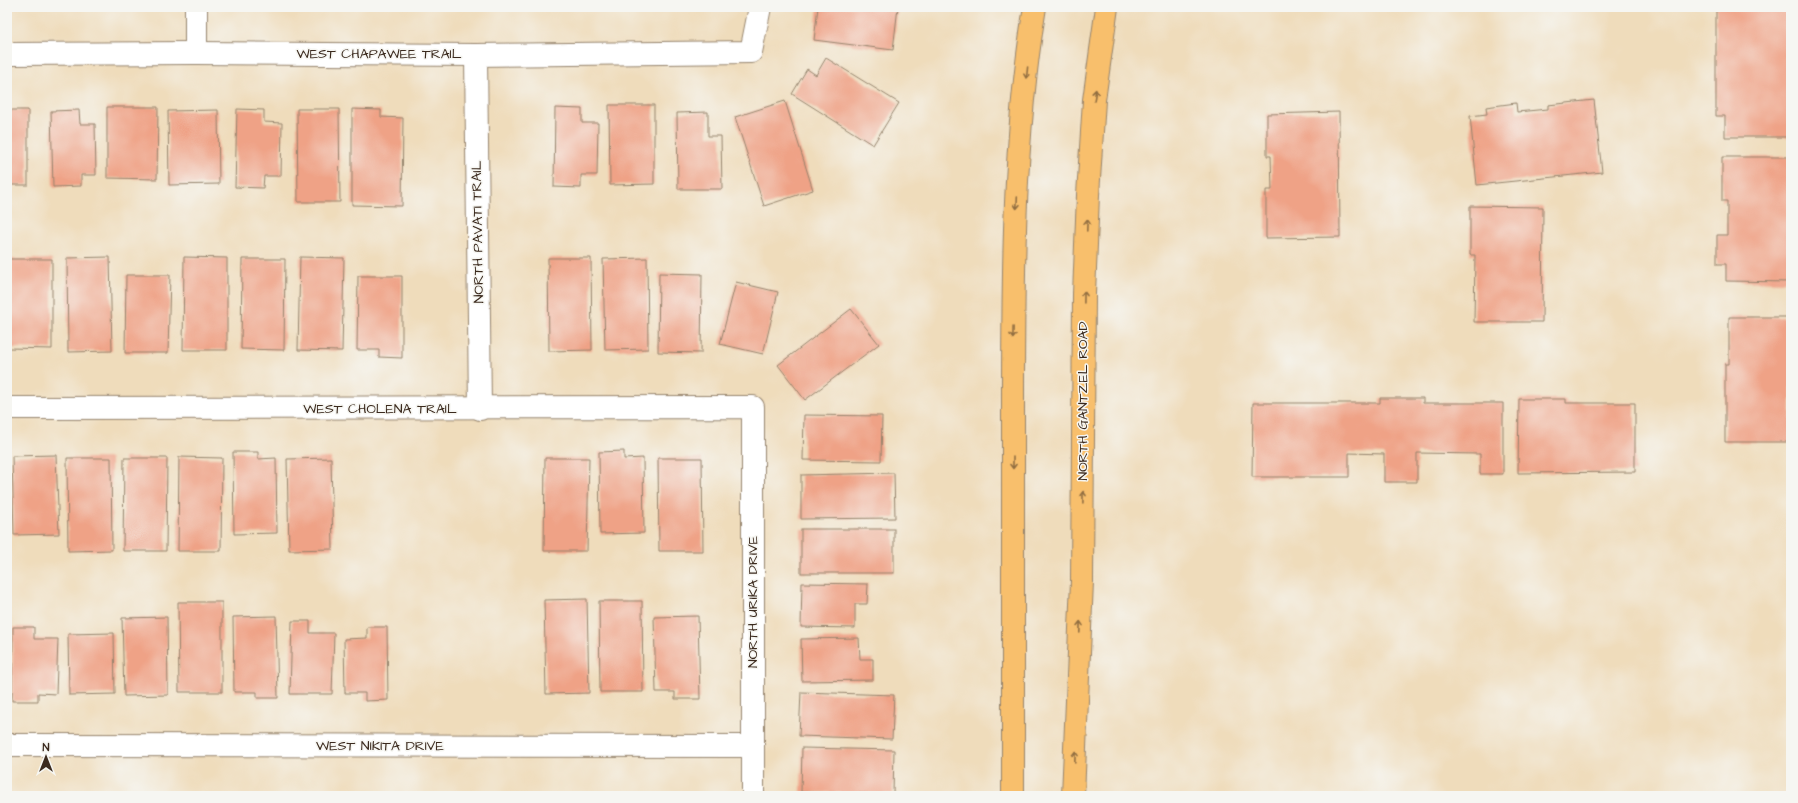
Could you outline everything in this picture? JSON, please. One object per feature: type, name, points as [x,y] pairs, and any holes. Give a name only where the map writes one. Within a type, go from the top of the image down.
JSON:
[{"type":"main road","points":[[1013,796],[1013,334],[1015,241],[1020,138],[1035,7]]},
{"type":"main road","name":"NORTH GANTZEL ROAD","points":[[1074,796],[1082,581],[1084,294],[1088,195],[1094,100],[1107,7]]},
{"type":"street","points":[[196,7],[196,53]]},
{"type":"street","name":"WEST CHAPAWEE TRAIL","points":[[7,54],[196,53],[476,55],[751,52],[760,7]]},
{"type":"street","name":"NORTH PAVATI TRAIL","points":[[476,55],[480,409]]},
{"type":"street","name":"WEST CHOLENA TRAIL","points":[[7,408],[753,408]]},
{"type":"street","name":"NORTH URIKA DRIVE","points":[[753,408],[753,796]]},
{"type":"street","name":"WEST NIKITA DRIVE","points":[[7,745],[753,746]]},
{"type":"building","points":[[818,7],[898,7],[893,50],[814,40]]},
{"type":"building","points":[[1716,7],[1791,7],[1791,137],[1725,137],[1725,116],[1716,116]]},
{"type":"building","points":[[826,58],[899,103],[873,145],[792,94],[807,69],[816,75]]},
{"type":"building","points":[[1594,100],[1602,172],[1477,185],[1470,116],[1487,114],[1486,107],[1516,103],[1517,112],[1548,109],[1548,105]]},
{"type":"building","points":[[785,101],[813,190],[764,206],[735,117]]},
{"type":"building","points":[[7,103],[9,103],[9,110],[28,110],[28,185],[7,185]]},
{"type":"building","points":[[609,105],[654,105],[654,184],[610,185]]},
{"type":"building","points":[[107,107],[158,107],[157,179],[107,178]]},
{"type":"building","points":[[555,108],[582,109],[582,123],[598,123],[597,175],[581,175],[581,188],[554,187]]},
{"type":"building","points":[[237,109],[264,110],[264,122],[282,123],[281,176],[264,176],[263,188],[235,187]]},
{"type":"building","points":[[297,109],[339,109],[340,202],[298,202]]},
{"type":"building","points":[[352,109],[381,110],[381,117],[403,118],[402,206],[352,205]]},
{"type":"building","points":[[79,110],[80,124],[95,124],[96,175],[81,175],[81,186],[53,187],[51,111]]},
{"type":"building","points":[[218,110],[219,184],[169,185],[168,111]]},
{"type":"building","points":[[708,112],[708,136],[721,136],[722,189],[678,189],[677,113]]},
{"type":"building","points":[[1339,112],[1340,237],[1266,238],[1266,190],[1272,190],[1271,156],[1267,156],[1267,114]]},
{"type":"building","points":[[1722,157],[1791,157],[1791,282],[1726,281],[1726,264],[1717,264],[1717,235],[1727,235],[1727,201],[1722,201]]},
{"type":"building","points":[[1470,206],[1543,207],[1542,322],[1474,322],[1475,255],[1470,255]]},
{"type":"building","points":[[110,257],[112,351],[68,352],[67,258]]},
{"type":"building","points":[[184,257],[227,258],[227,350],[183,350]]},
{"type":"building","points":[[300,257],[344,258],[342,351],[298,350]]},
{"type":"building","points":[[548,258],[591,258],[592,350],[549,351]]},
{"type":"building","points":[[647,258],[648,349],[605,350],[603,259]]},
{"type":"building","points":[[9,259],[52,259],[52,349],[9,348]]},
{"type":"building","points":[[242,259],[285,259],[284,350],[241,349]]},
{"type":"building","points":[[659,273],[702,274],[701,353],[658,352]]},
{"type":"building","points":[[126,275],[170,275],[168,353],[125,353]]},
{"type":"building","points":[[358,276],[402,276],[402,358],[379,357],[379,350],[357,350]]},
{"type":"building","points":[[736,282],[778,292],[763,354],[720,344]]},
{"type":"building","points":[[851,309],[879,344],[805,400],[778,365]]},
{"type":"building","points":[[1729,317],[1791,317],[1791,442],[1725,442],[1725,364],[1729,364]]},
{"type":"building","points":[[1380,398],[1423,398],[1423,403],[1503,403],[1503,474],[1480,474],[1480,454],[1417,453],[1417,482],[1384,482],[1384,454],[1349,453],[1349,477],[1252,477],[1253,403],[1380,403]]},
{"type":"building","points":[[1519,399],[1566,399],[1566,403],[1635,403],[1635,472],[1518,473]]},
{"type":"building","points":[[804,415],[882,416],[881,461],[803,460]]},
{"type":"building","points":[[624,451],[624,459],[643,458],[644,533],[600,534],[599,452]]},
{"type":"building","points":[[233,452],[258,452],[258,459],[276,458],[277,533],[234,534]]},
{"type":"building","points":[[56,455],[59,534],[14,535],[12,456]]},
{"type":"building","points":[[179,457],[222,458],[221,551],[178,551]]},
{"type":"building","points":[[67,458],[111,458],[112,550],[68,551]]},
{"type":"building","points":[[124,458],[167,458],[166,551],[123,551]]},
{"type":"building","points":[[331,458],[333,549],[289,550],[287,459]]},
{"type":"building","points":[[545,458],[589,458],[587,551],[544,551]]},
{"type":"building","points":[[658,458],[702,458],[703,551],[659,551]]},
{"type":"building","points":[[894,473],[895,518],[801,519],[801,475]]},
{"type":"building","points":[[801,529],[894,529],[894,573],[801,573]]},
{"type":"building","points":[[802,583],[868,584],[867,604],[855,604],[855,628],[801,627]]},
{"type":"building","points":[[587,599],[589,693],[546,694],[544,600]]},
{"type":"building","points":[[599,601],[642,601],[643,692],[600,692]]},
{"type":"building","points":[[178,602],[222,602],[222,692],[179,692]]},
{"type":"building","points":[[276,616],[278,698],[257,698],[257,692],[234,692],[233,617]]},
{"type":"building","points":[[698,616],[700,699],[675,699],[675,692],[656,692],[654,617]]},
{"type":"building","points":[[167,617],[168,695],[124,696],[122,618]]},
{"type":"building","points":[[292,621],[310,621],[310,633],[334,633],[332,694],[290,694]]},
{"type":"building","points":[[13,627],[34,627],[34,639],[58,639],[56,694],[38,693],[38,701],[12,701]]},
{"type":"building","points":[[367,627],[387,627],[388,700],[365,701],[365,693],[345,693],[344,639],[367,638]]},
{"type":"building","points":[[114,633],[115,694],[69,695],[68,634]]},
{"type":"building","points":[[859,638],[860,659],[873,659],[873,680],[802,681],[801,639]]},
{"type":"building","points":[[801,692],[894,695],[892,739],[799,736]]},
{"type":"building","points":[[802,748],[894,750],[893,794],[801,792]]}]
